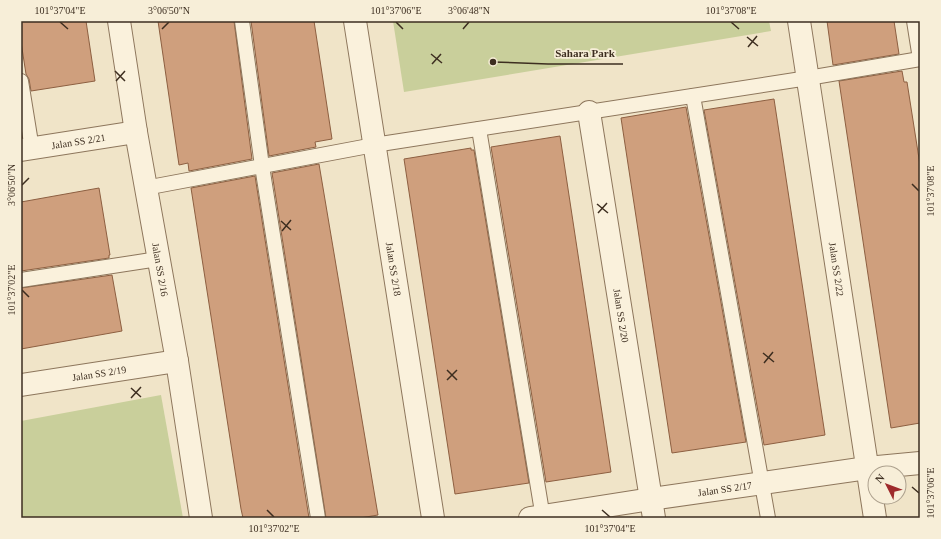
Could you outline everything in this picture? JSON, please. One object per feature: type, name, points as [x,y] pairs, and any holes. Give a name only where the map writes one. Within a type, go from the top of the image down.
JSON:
[{"type":"street","name":"Jalan SS 2/16","points":[[120,21],[136,132],[177,361],[201,518]]},
{"type":"street","name":"Jalan SS 2/18","points":[[355,21],[433,518]]},
{"type":"street","name":"Jalan SS 2/22","points":[[799,21],[867,468]]},
{"type":"street","name":"Jalan SS 2/20","points":[[590,112],[652,508]]},
{"type":"street","name":"Jalan SS 2/21","points":[[26,149],[136,132]]},
{"type":"street","name":"Jalan SS 2/19","points":[[21,385],[177,361]]},
{"type":"street","name":"Jalan SS 2/17","points":[[899,465],[920,463]]},
{"type":"street","name":"Jalan SS 2/17","points":[[539,517],[652,508],[762,483],[867,468]]},
{"type":"street","name":"Jalan SS 2/22","points":[[873,505],[875,518]]},
{"type":"lane","points":[[242,21],[262,166],[318,518]]},
{"type":"lane","points":[[146,188],[374,145],[808,78],[920,59],[914,21]]},
{"type":"lane","points":[[21,81],[26,149]]},
{"type":"lane","points":[[693,96],[768,518]]},
{"type":"lane","points":[[479,129],[539,517]]},
{"type":"lane","points":[[21,280],[158,259]]},
{"type":"green space","points":[[393,21],[769,21],[771,31],[404,92]]},
{"type":"green space","points":[[161,395],[183,518],[21,518],[21,421]]},
{"type":"building","points":[[21,21],[86,21],[95,81],[31,91],[29,79],[26,74],[21,42]]},
{"type":"building","points":[[158,21],[234,21],[252,159],[189,171],[188,163],[179,165]]},
{"type":"building","points":[[251,21],[314,21],[332,139],[315,142],[316,147],[269,156]]},
{"type":"building","points":[[827,21],[894,21],[899,54],[833,65]]},
{"type":"building","points":[[902,71],[904,82],[907,82],[920,165],[920,423],[891,428],[839,81]]},
{"type":"building","points":[[774,99],[825,435],[764,445],[704,110]]},
{"type":"building","points":[[686,107],[746,442],[672,453],[621,118]]},
{"type":"building","points":[[560,136],[611,472],[546,482],[491,147]]},
{"type":"building","points":[[471,148],[471,150],[474,150],[529,483],[455,494],[404,159]]},
{"type":"building","points":[[319,164],[378,515],[360,518],[326,518],[272,173]]},
{"type":"building","points":[[255,176],[309,518],[243,518],[241,509],[191,188]]},
{"type":"building","points":[[99,188],[110,255],[109,258],[21,271],[21,202]]},
{"type":"building","points":[[112,275],[122,331],[21,349],[21,288]]},
{"type":"place","name":"Sahara Park","points":[[493,62]]}]
